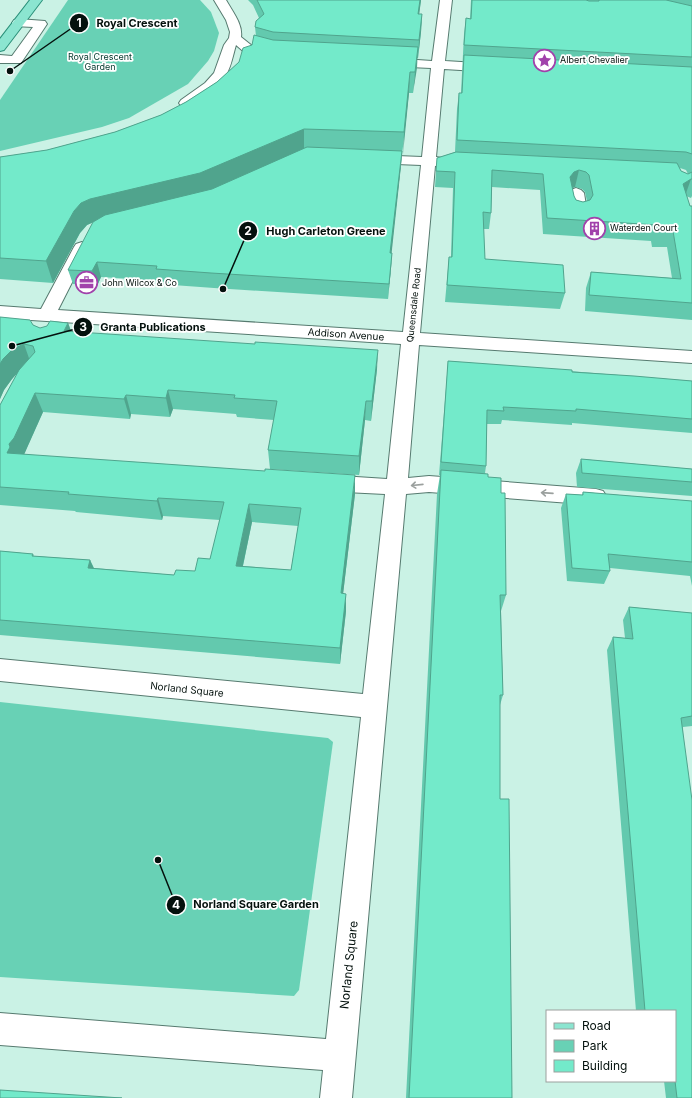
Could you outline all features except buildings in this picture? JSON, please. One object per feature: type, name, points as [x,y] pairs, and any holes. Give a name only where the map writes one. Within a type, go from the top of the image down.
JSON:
[{"type":"main road","points":[[0,47],[36,0]]},
{"type":"street","points":[[220,0],[232,20],[236,32],[235,38],[230,45],[224,60],[235,62],[278,55],[247,48],[235,38]]},
{"type":"street","name":"Queensdale Road","points":[[384,610],[428,161],[446,0]]},
{"type":"street","points":[[0,59],[16,60],[41,24],[18,23]]},
{"type":"street","points":[[374,61],[507,69]]},
{"type":"street","points":[[175,110],[210,86],[220,74],[235,62]]},
{"type":"street","points":[[356,158],[456,162]]},
{"type":"street","points":[[576,193],[579,212]]},
{"type":"street","points":[[54,320],[89,234]]},
{"type":"street","name":"Addison Avenue","points":[[0,312],[54,320],[411,338],[692,357]]},
{"type":"street","points":[[307,482],[396,487],[429,484],[615,498]]},
{"type":"street","name":"Norland Square","points":[[336,1098],[384,610]]},
{"type":"street","name":"Norland Square","points":[[0,670],[374,707]]},
{"type":"street","points":[[0,1029],[340,1056]]},
{"type":"green space","name":"Royal Crescent Garden","points":[[68,0],[200,0],[211,12],[219,33],[214,51],[208,61],[188,84],[129,118],[102,127],[0,151],[0,100]]},
{"type":"green space","points":[[0,702],[328,738],[333,742],[299,990],[294,996],[0,977]]},
{"type":"place","name":"Albert Chevalier","points":[[544,60]]},
{"type":"place","name":"Royal Crescent","points":[[10,71]]},
{"type":"place","name":"Waterden Court","points":[[595,228]]},
{"type":"place","name":"John Wilcox & Co","points":[[86,283]]},
{"type":"place","name":"Hugh Carleton Greene","points":[[223,289]]},
{"type":"place","name":"Granta Publications","points":[[12,346]]},
{"type":"place","name":"Norland Square Garden","points":[[158,860]]}]
